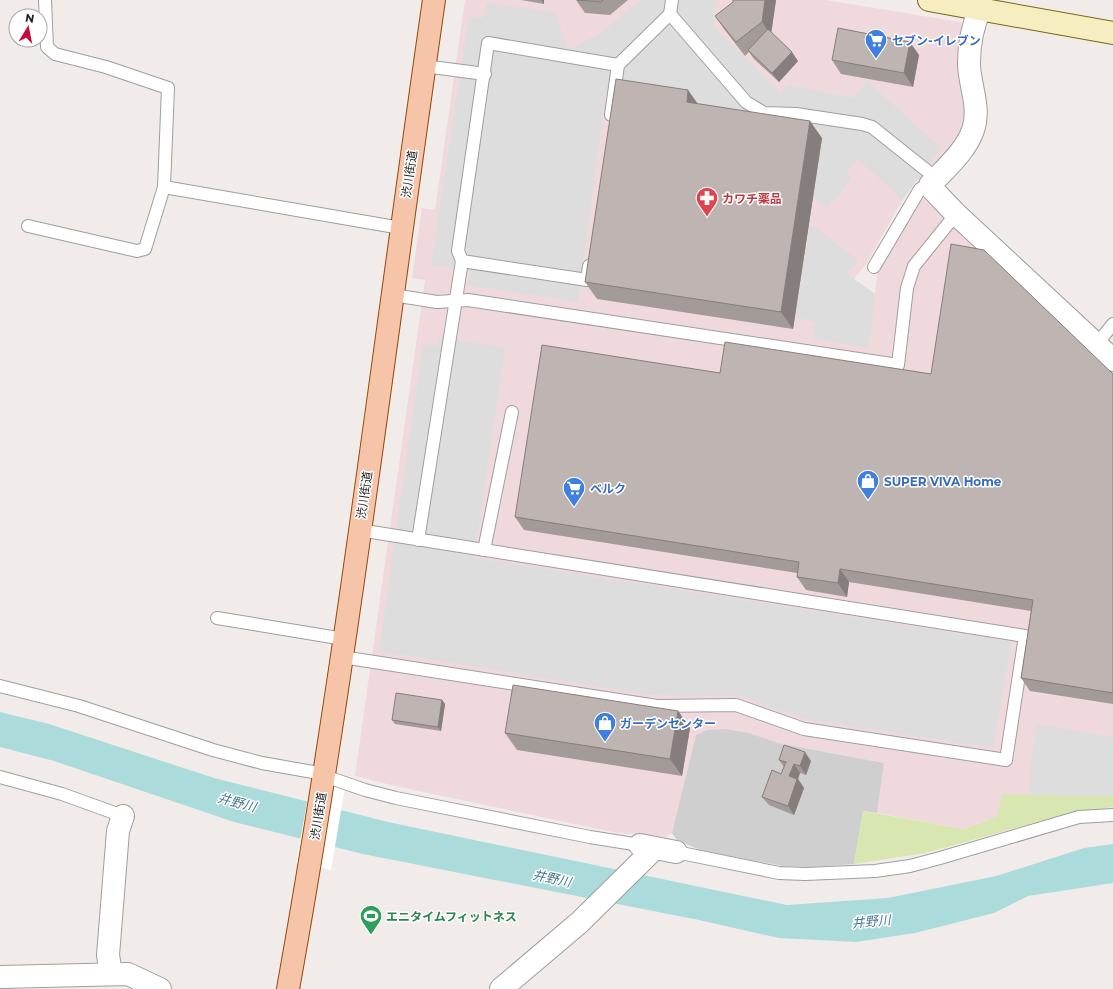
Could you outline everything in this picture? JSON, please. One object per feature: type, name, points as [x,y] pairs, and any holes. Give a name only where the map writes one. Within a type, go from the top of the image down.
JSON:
[{"type":"main road","name":"渋川街道","points":[[288,989],[324,779],[434,0]]},
{"type":"street","points":[[928,0],[983,4],[1113,33]]},
{"type":"street","points":[[983,4],[974,24],[969,63],[976,110],[974,129],[963,148],[933,181],[933,190],[956,214],[1113,360]]},
{"type":"street","points":[[111,973],[108,955],[118,831],[123,816]]},
{"type":"street","points":[[501,989],[580,922],[648,849],[676,852]]},
{"type":"street","points":[[0,977],[111,973],[128,974],[160,989]]},
{"type":"lane","points":[[28,226],[137,251],[145,249],[164,187],[168,88],[106,67],[56,54],[47,47],[45,0]]},
{"type":"lane","points":[[609,127],[618,65],[670,14],[672,0]]},
{"type":"lane","points":[[670,14],[746,102],[764,113],[796,114],[862,124],[872,127],[933,181],[920,188],[874,267]]},
{"type":"lane","points":[[418,540],[454,302],[462,261],[458,251],[485,74],[488,43],[618,65]]},
{"type":"lane","points":[[424,66],[485,74]]},
{"type":"lane","points":[[164,187],[401,228]]},
{"type":"lane","points":[[393,295],[437,302],[468,300],[898,365],[907,288],[914,266],[956,214]]},
{"type":"lane","points":[[462,261],[587,280],[590,257]]},
{"type":"lane","points":[[1096,345],[1113,324]]},
{"type":"lane","points":[[484,550],[512,412]]},
{"type":"lane","points":[[217,618],[452,674],[657,706],[736,705],[804,729],[1006,760],[1025,636],[359,530]]},
{"type":"lane","points":[[0,686],[79,706],[213,750],[396,798],[648,849]]},
{"type":"lane","points":[[0,777],[62,794],[123,816]]},
{"type":"lane","points":[[676,852],[778,873],[805,874],[875,871],[910,866],[1079,817],[1113,815]]},
{"type":"shaded area","points":[[465,0],[826,0],[966,23],[962,84],[965,118],[960,138],[936,166],[913,184],[897,209],[867,263],[854,279],[875,294],[877,275],[922,198],[986,251],[1113,373],[1113,796],[1002,795],[997,817],[963,829],[877,813],[884,763],[782,744],[749,733],[726,729],[696,735],[672,833],[665,837],[617,833],[395,786],[355,776],[425,280],[412,278],[422,208],[435,210]]},
{"type":"shaded area","points":[[641,0],[717,0],[713,25],[780,93],[788,85],[853,98],[867,81],[941,148],[902,200],[858,159],[846,172],[852,178],[827,208],[813,198],[822,138],[628,96],[606,93],[578,302],[468,285],[471,271],[431,265],[469,16],[483,18],[487,3],[556,13],[568,50],[602,32]]},
{"type":"shaded area","points":[[810,226],[815,227],[859,261],[846,273],[875,294],[869,348],[813,338],[816,322],[795,317]]},
{"type":"shaded area","points":[[439,337],[505,348],[474,558],[1012,642],[993,748],[809,720],[740,696],[649,695],[379,651],[423,344],[437,346]]},
{"type":"shaded area","points":[[1037,724],[1113,737],[1113,796],[1030,795],[1029,774]]},
{"type":"shaded area","points":[[726,729],[749,733],[782,744],[884,763],[877,813],[863,811],[854,864],[811,867],[783,866],[702,851],[677,840],[672,833],[696,735],[707,730]]},
{"type":"green space","points":[[1002,794],[1113,796],[1113,807],[1065,814],[926,853],[854,864],[863,811],[963,829],[997,817]]},
{"type":"water","name":"井野川","points":[[0,712],[49,724],[214,778],[388,822],[787,905],[888,898],[996,876],[1084,848],[1113,844],[1113,883],[1028,896],[994,913],[915,933],[856,942],[779,938],[699,920],[363,854],[234,822],[54,761],[0,747]]},
{"type":"pier","points":[[311,781],[345,787],[331,870],[296,863]]},
{"type":"building","points":[[577,0],[603,0],[601,2]]},
{"type":"building","points":[[733,0],[765,0],[762,22],[736,42],[715,16],[733,2]]},
{"type":"building","points":[[838,28],[910,42],[904,73],[832,60]]},
{"type":"building","points":[[768,29],[792,52],[772,73],[748,50]]},
{"type":"building","points":[[616,79],[688,90],[687,102],[810,121],[781,312],[585,282]]},
{"type":"building","points":[[951,244],[984,250],[1113,374],[1113,693],[1021,678],[1033,600],[840,569],[838,583],[797,577],[799,562],[515,517],[542,345],[720,373],[725,342],[931,374]]},
{"type":"building","points":[[513,685],[678,711],[670,759],[505,733]]},
{"type":"building","points":[[396,693],[442,700],[438,727],[392,720]]},
{"type":"building","points":[[784,745],[805,752],[800,766],[794,764],[789,776],[797,779],[788,806],[762,797],[772,770],[781,774],[786,762],[779,760]]},
{"type":"place","name":"セブン-イレブン","points":[[876,60]]},
{"type":"place","name":"カワチ薬品","points":[[707,218]]},
{"type":"place","name":"SUPER VIVA Home","points":[[868,500]]},
{"type":"place","name":"ベルク","points":[[574,508]]},
{"type":"place","name":"ガーデンセンター","points":[[605,742]]},
{"type":"place","name":"エニタイムフィットネス","points":[[371,936]]}]
